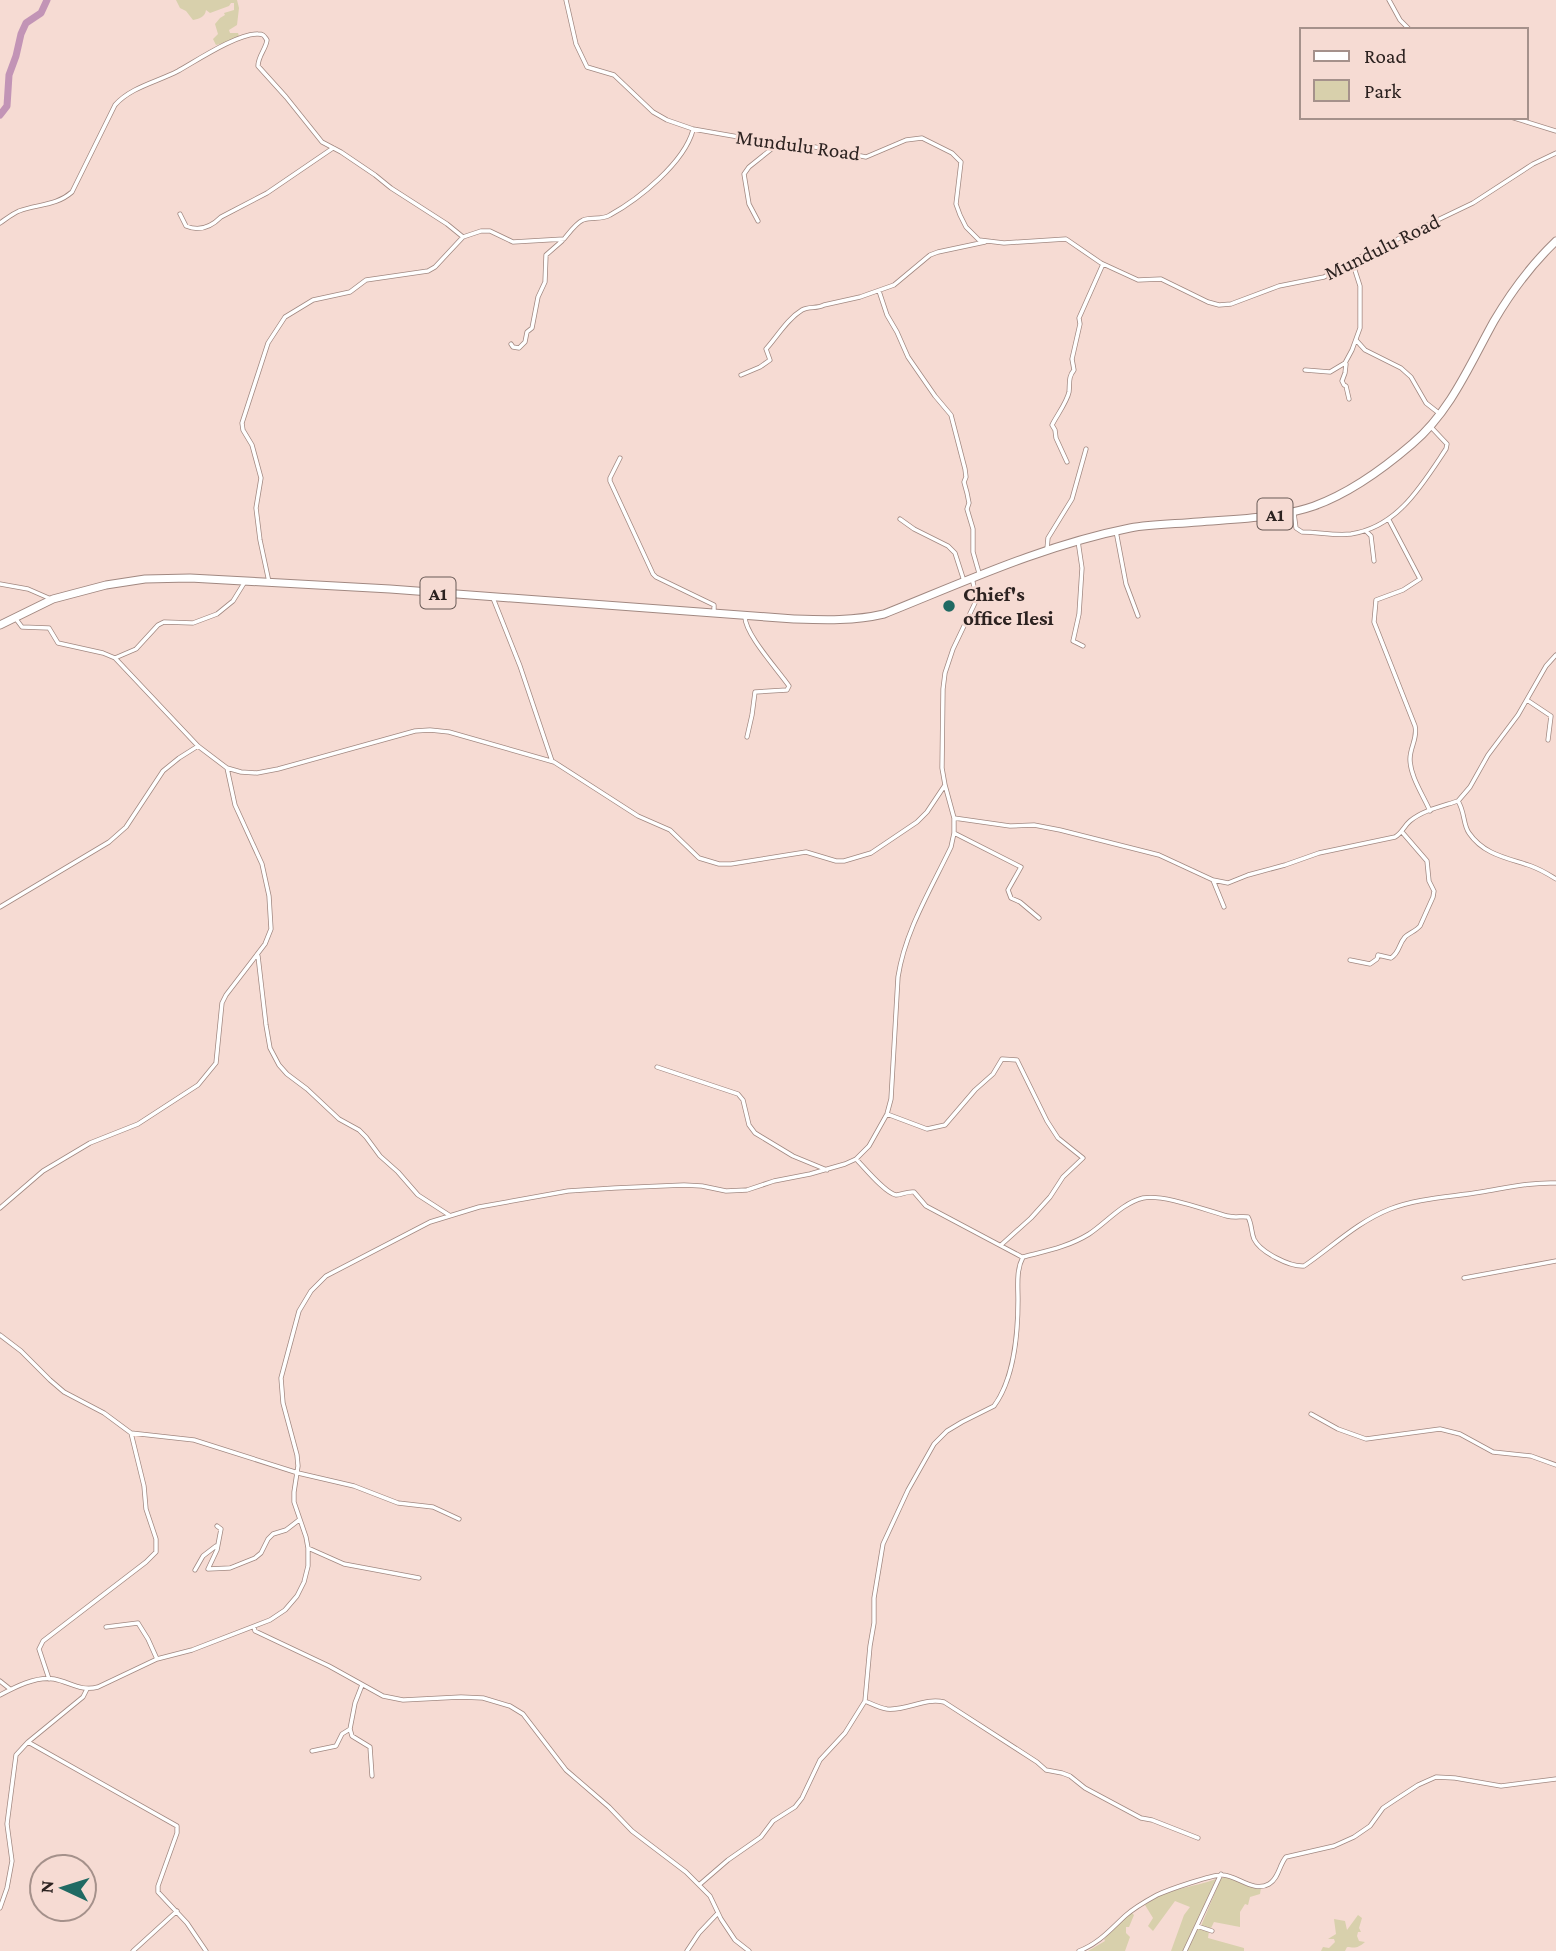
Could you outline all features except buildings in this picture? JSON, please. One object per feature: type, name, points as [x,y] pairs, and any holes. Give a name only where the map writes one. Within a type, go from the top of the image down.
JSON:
[{"type":"highway","name":"A1","points":[[0,625],[53,599],[106,584],[145,579],[190,578],[841,621],[864,619],[884,614],[972,578],[1077,541],[1132,528],[1233,519],[1314,506],[1367,479],[1414,443],[1440,414],[1451,400],[1495,319],[1521,280],[1556,242]]},
{"type":"street","name":"Mundulu Road","points":[[566,0],[576,44],[587,68],[614,75],[653,112],[667,120],[693,129],[866,157],[906,140],[927,139],[952,153],[961,162],[956,197],[960,215],[975,237],[987,242],[1066,239],[1103,264],[1138,280],[1161,279],[1219,305],[1231,304],[1279,286],[1324,277],[1473,203],[1533,164],[1556,153]]},
{"type":"street","points":[[1389,0],[1400,20],[1408,28]]},
{"type":"street","points":[[0,223],[20,211],[50,204],[72,192],[115,105],[125,95],[176,72],[212,51],[255,34],[264,36],[267,40],[258,66],[322,142],[375,175],[463,237]]},
{"type":"street","points":[[1517,119],[1556,131]]},
{"type":"street","points":[[511,344],[519,348],[531,328],[538,297],[545,282],[546,256],[580,222],[607,217],[662,176],[691,139],[693,129]]},
{"type":"street","points":[[758,221],[749,204],[744,174],[779,143]]},
{"type":"street","points":[[180,214],[186,226],[203,229],[267,193],[333,148]]},
{"type":"street","points":[[269,582],[256,508],[261,478],[252,445],[242,427],[268,343],[285,317],[313,300],[350,292],[361,282],[371,278],[428,271],[463,237],[481,231],[490,231],[513,242],[564,239]]},
{"type":"street","points":[[741,375],[760,368],[770,360],[766,349],[791,318],[804,309],[821,308],[879,291],[894,285],[930,255],[987,242]]},
{"type":"street","points":[[1349,399],[1342,381],[1346,362],[1360,328],[1360,286],[1352,261]]},
{"type":"street","points":[[1067,462],[1052,425],[1069,394],[1069,376],[1074,370],[1072,359],[1079,318],[1103,264]]},
{"type":"street","points":[[0,1695],[10,1689],[49,1679],[87,1689],[98,1687],[157,1658],[192,1650],[270,1620],[285,1610],[297,1597],[308,1566],[308,1548],[294,1502],[298,1473],[297,1455],[283,1404],[281,1378],[299,1311],[318,1283],[340,1268],[411,1231],[449,1215],[491,1205],[568,1191],[684,1185],[726,1191],[747,1190],[845,1164],[869,1146],[887,1114],[891,1098],[901,960],[908,938],[951,847],[954,833],[954,818],[942,768],[943,689],[953,649],[975,603],[972,578],[973,529],[967,509],[969,503],[964,482],[965,469],[951,415],[908,358],[887,315],[879,291]]},
{"type":"street","points":[[1356,340],[1365,351],[1401,368],[1411,377],[1426,403],[1440,414]]},
{"type":"street","points":[[1305,370],[1328,373],[1346,362]]},
{"type":"street","points":[[1294,510],[1296,527],[1300,531],[1350,534],[1366,531],[1389,520],[1411,499],[1446,449],[1447,444],[1430,426]]},
{"type":"street","points":[[1047,551],[1048,538],[1072,499],[1086,449]]},
{"type":"street","points":[[620,457],[610,481],[653,574],[713,605],[714,613]]},
{"type":"street","points":[[900,519],[948,546],[972,578]]},
{"type":"street","points":[[1389,520],[1420,579],[1403,590],[1376,600],[1374,622],[1417,732],[1411,749],[1411,765],[1430,811]]},
{"type":"street","points":[[1116,531],[1122,569],[1138,616]]},
{"type":"street","points":[[1366,531],[1371,536],[1374,561]]},
{"type":"street","points":[[1077,541],[1082,568],[1079,609],[1072,638],[1083,646]]},
{"type":"street","points":[[115,658],[135,649],[164,622],[193,623],[217,614],[233,601],[246,580]]},
{"type":"street","points":[[0,584],[28,589],[53,599]]},
{"type":"street","points":[[493,597],[552,761]]},
{"type":"street","points":[[745,615],[745,624],[789,686],[785,690],[755,692],[747,737]]},
{"type":"street","points":[[15,617],[22,627],[49,628],[58,643],[115,658],[198,747],[227,768],[257,773],[415,731],[449,732],[552,761],[638,816],[670,831],[699,858],[719,864],[806,852],[844,861],[871,853],[917,822],[945,786]]},
{"type":"street","points":[[954,818],[1060,830],[1158,855],[1213,880],[1228,883],[1319,853],[1395,837],[1410,821],[1458,802],[1527,700],[1546,666],[1556,655]]},
{"type":"street","points":[[1527,700],[1551,716],[1548,740]]},
{"type":"street","points":[[0,908],[109,842],[126,827],[163,771],[198,747]]},
{"type":"street","points":[[0,1208],[43,1171],[90,1143],[138,1124],[198,1085],[216,1063],[222,1003],[258,954],[271,929],[270,896],[261,864],[235,805],[227,768]]},
{"type":"street","points":[[1458,802],[1469,833],[1481,846],[1500,856],[1537,868],[1556,879]]},
{"type":"street","points":[[1350,960],[1370,964],[1378,955],[1391,958],[1407,935],[1418,930],[1433,897],[1427,861],[1402,832]]},
{"type":"street","points":[[954,833],[1021,867],[1008,890],[1009,894],[1039,918]]},
{"type":"street","points":[[1213,880],[1224,907]]},
{"type":"street","points":[[258,954],[270,1048],[279,1065],[339,1119],[359,1130],[418,1195],[449,1215]]},
{"type":"street","points":[[887,1114],[927,1129],[945,1125],[975,1090],[993,1074],[1002,1059],[1017,1060],[1053,1130],[1064,1144],[1083,1158],[1063,1177],[1050,1197],[1001,1245]]},
{"type":"street","points":[[657,1067],[738,1094],[743,1100],[749,1125],[755,1133],[793,1156],[827,1170]]},
{"type":"street","points":[[856,1158],[882,1186],[895,1194],[914,1192],[926,1206],[1023,1257],[1058,1249],[1093,1231],[1129,1204],[1139,1199],[1154,1198],[1230,1217],[1248,1217],[1258,1245],[1298,1267],[1304,1266],[1352,1230],[1390,1209],[1499,1188],[1556,1183]]},
{"type":"street","points":[[699,1885],[761,1836],[773,1821],[795,1807],[820,1760],[845,1732],[866,1702],[874,1623],[873,1598],[883,1544],[908,1490],[934,1444],[947,1431],[994,1406],[998,1400],[1009,1373],[1016,1337],[1017,1278],[1023,1257]]},
{"type":"street","points":[[1464,1278],[1556,1261]]},
{"type":"street","points":[[0,1335],[64,1392],[104,1413],[131,1433],[194,1440],[298,1473],[354,1486],[398,1503],[433,1507],[459,1518]]},
{"type":"street","points":[[1311,1414],[1338,1429],[1366,1438],[1440,1429],[1460,1434],[1488,1451],[1531,1456],[1556,1465]]},
{"type":"street","points":[[49,1679],[39,1649],[43,1641],[156,1552],[156,1539],[146,1509],[144,1486],[131,1433]]},
{"type":"street","points":[[217,1526],[221,1529],[218,1545],[208,1569],[230,1568],[255,1558],[273,1534],[286,1530],[299,1520]]},
{"type":"street","points":[[195,1570],[203,1556],[218,1545]]},
{"type":"street","points":[[308,1548],[344,1564],[419,1578]]},
{"type":"street","points":[[106,1627],[138,1623],[157,1658]]},
{"type":"street","points":[[254,1627],[255,1631],[329,1666],[383,1696],[403,1700],[483,1698],[510,1706],[523,1714],[566,1770],[632,1831],[686,1872],[710,1896],[735,1940],[749,1951]]},
{"type":"street","points":[[0,1681],[10,1689]]},
{"type":"street","points":[[362,1685],[355,1703],[350,1734],[370,1746],[372,1776]]},
{"type":"street","points":[[0,1908],[12,1861],[7,1824],[18,1751],[83,1697],[87,1689]]},
{"type":"street","points":[[866,1702],[887,1709],[932,1700],[944,1702],[1046,1770],[1070,1776],[1085,1788],[1140,1818],[1198,1838]]},
{"type":"street","points":[[312,1751],[336,1746],[342,1734],[350,1729]]},
{"type":"street","points":[[29,1742],[177,1826],[158,1889],[206,1951]]},
{"type":"street","points":[[1079,1951],[1101,1939],[1136,1907],[1159,1894],[1221,1874],[1249,1884],[1262,1887],[1267,1885],[1273,1882],[1286,1857],[1334,1846],[1354,1837],[1370,1826],[1383,1808],[1418,1784],[1436,1777],[1501,1786],[1556,1779]]},
{"type":"street","points":[[1185,1951],[1221,1874]]},
{"type":"street","points":[[133,1951],[177,1911]]},
{"type":"street","points":[[687,1951],[718,1913]]},
{"type":"street","points":[[1197,1926],[1212,1931]]},
{"type":"green space","points":[[176,0],[237,0],[237,25],[229,30],[239,36],[216,45],[213,39],[218,34],[215,24],[224,13],[234,10],[234,3],[210,13],[206,10],[201,17],[193,20],[180,8]]},
{"type":"green space","points":[[1226,1877],[1261,1888],[1260,1894],[1250,1897],[1248,1905],[1245,1904],[1240,1912],[1240,1927],[1214,1922],[1210,1930],[1201,1926],[1221,1878]]},
{"type":"green space","points":[[1216,1879],[1184,1951],[1171,1951],[1184,1915],[1190,1907],[1175,1901],[1153,1931],[1148,1926],[1153,1918],[1145,1905],[1161,1895]]},
{"type":"green space","points":[[1131,1912],[1134,1915],[1129,1927],[1126,1927],[1126,1933],[1130,1937],[1125,1951],[1088,1951],[1105,1941]]},
{"type":"green space","points":[[1358,1915],[1362,1918],[1359,1928],[1361,1932],[1358,1932],[1357,1936],[1359,1941],[1365,1942],[1357,1947],[1347,1947],[1345,1951],[1321,1951],[1323,1947],[1329,1948],[1335,1942],[1334,1939],[1328,1939],[1336,1934],[1334,1919],[1345,1921],[1347,1930]]},
{"type":"green space","points":[[1199,1927],[1209,1931],[1208,1938],[1244,1948],[1244,1951],[1186,1951]]},
{"type":"waterway","points":[[0,115],[7,106],[9,75],[21,34],[26,23],[41,13],[47,0]]},
{"type":"place","name":"Chief's office Ilesi","points":[[949,606]]}]
